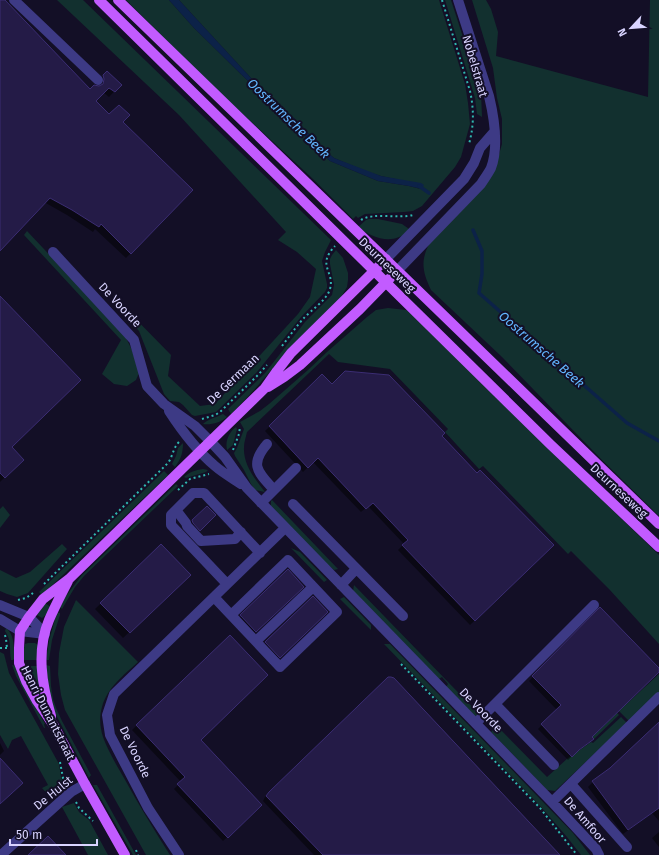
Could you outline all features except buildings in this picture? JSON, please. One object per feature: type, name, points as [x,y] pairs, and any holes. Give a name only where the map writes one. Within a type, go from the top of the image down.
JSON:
[{"type":"main road","name":"Deurneseweg","points":[[99,0],[551,445],[659,547]]},
{"type":"main road","name":"Deurneseweg","points":[[118,0],[659,524]]},
{"type":"main road","name":"De Germaan","points":[[29,617],[43,599],[69,579],[266,388],[277,371],[292,353],[386,259]]},
{"type":"main road","name":"De Germaan","points":[[266,388],[284,378],[300,365],[360,309],[397,271]]},
{"type":"main road","name":"De Germaan","points":[[45,634],[49,620],[69,579]]},
{"type":"main road","name":"Henri Dunantstraat","points":[[29,617],[20,631],[19,648],[19,663],[26,681],[37,701],[54,726],[125,855]]},
{"type":"main road","name":"Henri Dunantstraat","points":[[45,634],[42,650],[42,679],[45,697],[54,726]]},
{"type":"street","points":[[14,0],[98,80]]},
{"type":"street","name":"Nobelstraat","points":[[397,271],[481,184],[488,173],[494,157],[494,117],[489,96],[458,0]]},
{"type":"street","points":[[386,259],[464,179],[474,164],[480,148],[494,132]]},
{"type":"street","name":"De Voorde","points":[[53,252],[134,340],[147,386],[164,404],[195,426],[211,442],[225,457],[247,488],[261,503],[552,802]]},
{"type":"street","name":"De Voorde","points":[[164,404],[183,437],[216,467],[247,488]]},
{"type":"street","points":[[267,444],[262,450],[257,462],[257,469],[274,490]]},
{"type":"street","points":[[261,503],[296,468]]},
{"type":"street","points":[[228,584],[171,526],[170,515],[193,493],[204,493],[260,553]]},
{"type":"street","points":[[293,504],[403,616]]},
{"type":"street","points":[[176,510],[187,526],[202,541],[235,539],[241,532]]},
{"type":"street","name":"De Voorde","points":[[179,855],[148,808],[110,735],[107,715],[114,694],[286,528]]},
{"type":"street","points":[[214,597],[231,615],[280,666],[337,612],[288,560],[231,615]]},
{"type":"street","points":[[341,585],[356,569]]},
{"type":"street","points":[[256,641],[313,587]]},
{"type":"street","points":[[0,605],[29,617],[45,634]]},
{"type":"street","points":[[476,723],[594,605]]},
{"type":"street","points":[[0,619],[20,631],[45,634]]},
{"type":"street","points":[[552,802],[659,697]]},
{"type":"street","points":[[495,704],[554,766]]},
{"type":"street","name":"De Hulst","points":[[1,855],[71,792],[85,784]]},
{"type":"street","points":[[571,784],[627,847]]},
{"type":"street","name":"De Amfoor","points":[[552,802],[596,849],[599,855]]},
{"type":"path","name":"Nobelstraat","points":[[442,0],[473,103],[474,113],[469,145]]},
{"type":"path","points":[[353,228],[360,220],[366,217],[410,216],[415,214]]},
{"type":"path","points":[[281,346],[304,318],[329,292],[331,285],[326,265],[327,259],[329,253],[342,239]]},
{"type":"path","name":"De Germaan","points":[[195,426],[203,418],[220,412],[258,375],[268,363]]},
{"type":"path","points":[[40,587],[168,463],[172,457],[175,447],[183,437]]},
{"type":"path","points":[[175,492],[186,482]]},
{"type":"path","points":[[0,648],[7,648],[4,634]]},
{"type":"path","points":[[398,661],[540,808],[577,855]]},
{"type":"path","name":"Henri Dunantstraat","points":[[60,762],[63,778],[79,808],[93,821],[96,827]]},
{"type":"path","points":[[135,849],[138,855]]},
{"type":"green space","points":[[57,0],[83,0],[331,240],[322,261],[327,284],[325,292],[301,317],[257,372],[216,412],[195,416],[192,415],[179,402],[170,401],[164,394],[139,331],[118,308],[122,305],[171,355],[168,376],[200,406],[215,404],[298,314],[310,297],[316,269],[297,252],[278,240],[286,232],[179,115]]},
{"type":"green space","points":[[126,0],[169,0],[194,28],[330,161],[378,181],[421,189],[395,179],[368,172],[334,158],[321,147],[295,119],[263,91],[179,0],[439,0],[465,84],[468,103],[470,124],[461,157],[455,167],[422,206],[413,211],[365,214],[358,218],[356,216],[353,219],[313,179],[217,90]]},
{"type":"green space","points":[[445,0],[451,0],[481,93],[482,117],[477,114],[475,98]]},
{"type":"green space","points":[[472,0],[486,0],[491,9],[498,32],[496,56],[648,97],[650,0],[659,0],[659,516],[601,459],[502,357],[431,290],[424,273],[424,256],[429,244],[496,165],[502,144],[502,119],[497,98],[493,68]]},
{"type":"green space","points":[[369,219],[378,219],[402,224],[409,229],[402,236],[394,239],[378,238],[358,227]]},
{"type":"green space","points":[[27,231],[124,334],[132,350],[139,373],[136,380],[127,386],[114,384],[102,374],[121,340],[24,235]]},
{"type":"green space","points":[[336,250],[343,258],[348,273],[347,287],[340,299],[294,344],[231,414],[228,409],[265,373],[305,322],[332,295],[334,285],[330,259]]},
{"type":"green space","points":[[388,308],[406,310],[413,313],[481,383],[659,555],[659,644],[609,589],[571,551],[568,554],[483,466],[479,469],[445,432],[448,429],[390,369],[338,362],[329,354],[247,432],[244,445],[245,460],[250,471],[265,492],[255,490],[234,453],[244,429],[240,422],[260,411],[269,404],[376,310]]},
{"type":"green space","points":[[223,414],[227,417],[221,421],[212,424],[203,424],[210,419]]},
{"type":"green space","points":[[236,427],[237,429],[233,445],[227,450],[228,437],[231,431]]},
{"type":"green space","points":[[183,443],[181,456],[175,467],[172,464],[178,448]]},
{"type":"green space","points":[[203,469],[208,470],[186,478],[184,477],[188,474]]},
{"type":"green space","points":[[164,471],[168,475],[42,595],[39,592]]},
{"type":"green space","points":[[176,484],[178,486],[84,576],[75,587],[62,609],[60,607],[66,596],[82,575]]},
{"type":"green space","points":[[272,500],[338,569],[334,570],[327,564],[271,506]]},
{"type":"green space","points":[[3,506],[10,515],[0,528],[0,509]]},
{"type":"green space","points":[[62,544],[67,549],[28,593],[17,597],[0,591],[0,570],[16,578],[30,572]]},
{"type":"green space","points":[[291,548],[300,552],[327,580],[324,582]]},
{"type":"green space","points":[[354,585],[481,716],[478,719],[446,687],[448,684],[442,677],[439,679],[353,591]]},
{"type":"green space","points":[[344,597],[371,625],[371,630],[340,599]]},
{"type":"green space","points":[[76,600],[138,662],[117,682],[104,700],[100,719],[101,730],[110,753],[170,855],[146,855],[65,710],[58,674],[59,653],[64,627]]},
{"type":"green space","points":[[45,603],[51,607],[42,618],[37,615],[36,612]]},
{"type":"green space","points":[[57,612],[60,613],[60,615],[52,640],[49,660],[46,660],[49,641]]},
{"type":"green space","points":[[6,628],[11,634],[13,642],[13,660],[11,660],[9,641],[5,631]]},
{"type":"green space","points":[[35,643],[38,645],[38,660],[24,660],[24,648],[25,644]]},
{"type":"green space","points":[[384,644],[390,644],[573,833],[590,855],[581,855],[541,807]]},
{"type":"green space","points":[[0,652],[4,654],[9,673],[59,764],[64,786],[57,794],[49,796],[42,788],[48,785],[21,736],[12,740],[8,749],[0,735]]},
{"type":"green space","points":[[12,665],[15,666],[45,724],[45,728],[16,676]]},
{"type":"green space","points":[[46,665],[50,666],[51,686],[56,708],[91,775],[89,778],[54,711],[49,694]]},
{"type":"green space","points":[[25,666],[38,666],[44,702],[32,687]]},
{"type":"green space","points":[[659,674],[659,692],[629,721],[619,711]]},
{"type":"green space","points":[[617,713],[619,715],[594,739],[592,737]]},
{"type":"green space","points":[[621,717],[627,723],[555,791],[547,790],[491,732],[497,726],[547,777],[568,758],[591,742],[593,743]]},
{"type":"green space","points":[[93,785],[97,785],[136,855],[133,855]]},
{"type":"green space","points":[[74,803],[79,812],[89,820],[108,855],[88,855],[62,807]]},
{"type":"water","points":[[169,0],[179,0],[263,91],[295,119],[321,147],[334,158],[381,176],[421,183],[424,185],[422,189],[378,181],[330,161],[194,28]]},
{"type":"waterway","name":"Oostrumsche Beek","points":[[419,186],[429,193]]},
{"type":"waterway","name":"Oostrumsche Beek","points":[[473,230],[482,251],[482,274],[479,293],[627,423],[659,441]]}]
